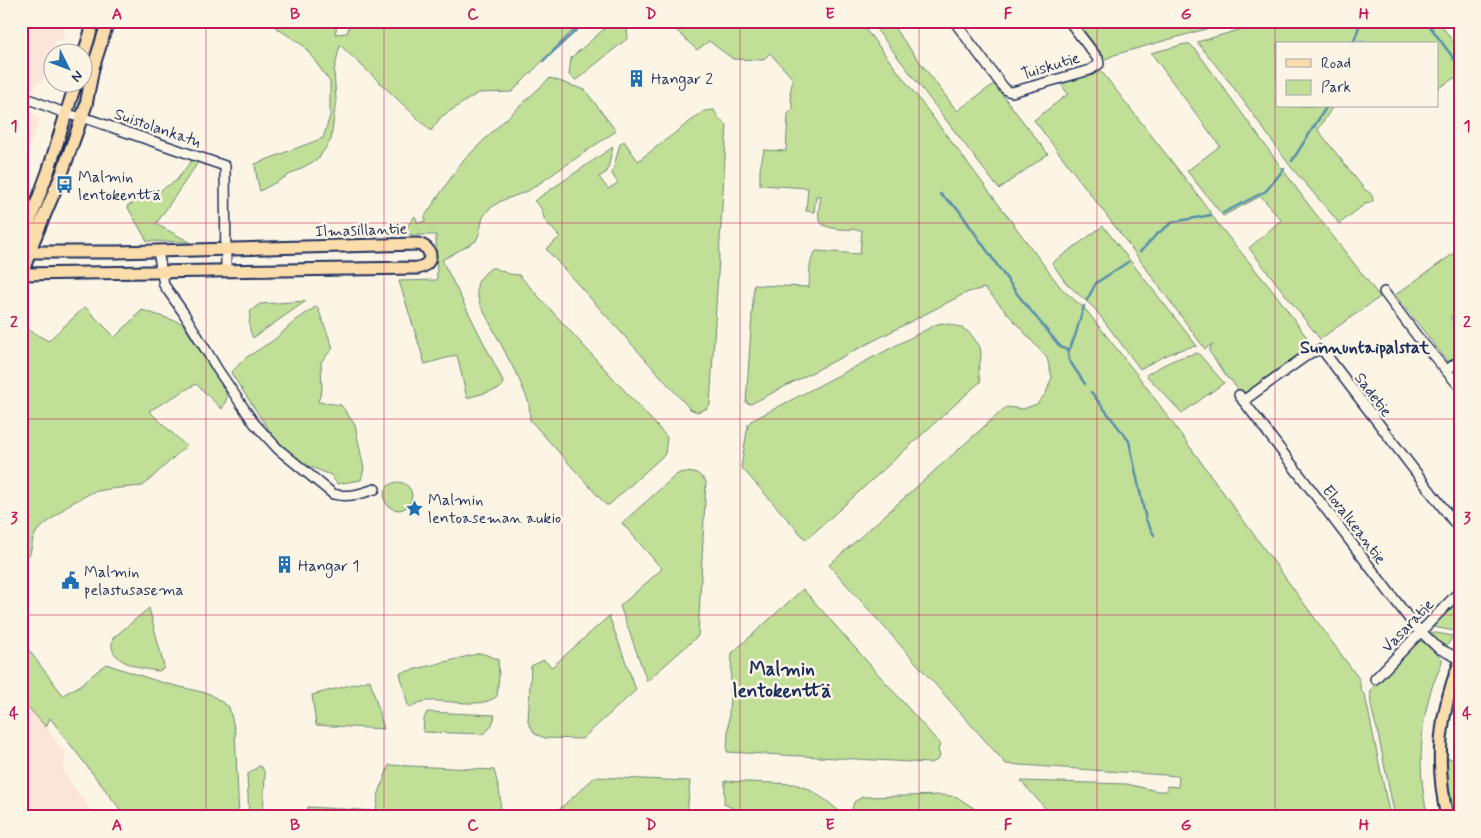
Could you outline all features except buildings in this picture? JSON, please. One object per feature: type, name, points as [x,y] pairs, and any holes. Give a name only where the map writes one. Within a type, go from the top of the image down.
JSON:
[{"type":"main road","points":[[88,42],[94,21]]},
{"type":"main road","points":[[24,250],[61,176],[86,105],[93,68],[108,21]]},
{"type":"main road","points":[[22,275],[24,250],[73,92]]},
{"type":"main road","name":"Ilmasillantie","points":[[22,275],[418,268],[428,263],[430,256],[425,246],[418,244],[226,250],[24,250]]},
{"type":"main road","points":[[1447,817],[1441,784],[1440,751],[1449,690],[1460,661]]},
{"type":"street","name":"Tuiskutie","points":[[954,21],[1008,91],[1016,91],[1090,70],[1099,64],[1098,59],[1069,21]]},
{"type":"street","name":"Suistolankatu","points":[[21,96],[67,114],[225,166],[226,250]]},
{"type":"street","points":[[226,250],[226,271]]},
{"type":"street","points":[[158,251],[164,286],[183,312],[233,393],[264,436],[325,490],[333,494],[344,497],[375,489]]},
{"type":"street","points":[[1384,292],[1460,387]]},
{"type":"street","name":"Sadetie","points":[[1241,398],[1310,353],[1319,350],[1324,352],[1460,530]]},
{"type":"street","points":[[1447,370],[1460,360]]},
{"type":"street","name":"Elovalkeantie","points":[[1241,398],[1420,633],[1443,652],[1460,661]]},
{"type":"street","name":"Vasaratie","points":[[1375,679],[1460,592]]},
{"type":"shaded area","points":[[21,21],[68,21],[61,42],[56,40],[55,42],[42,42],[42,83],[37,82],[35,90],[21,86]]},
{"type":"shaded area","points":[[21,108],[28,110],[40,120],[21,168]]},
{"type":"shaded area","points":[[21,699],[46,727],[66,755],[63,772],[96,817],[21,817]]},
{"type":"green space","points":[[266,21],[338,21],[335,34],[347,33],[351,21],[583,21],[512,92],[478,93],[441,117],[431,131],[340,45],[334,71],[336,100],[331,140],[318,159],[260,191],[255,164],[323,138],[330,116],[330,82],[304,46]]},
{"type":"green space","points":[[655,21],[858,21],[1061,288],[1086,310],[1142,381],[1359,679],[1361,691],[1365,695],[1390,817],[1053,817],[1021,781],[1127,784],[1157,791],[1167,791],[1167,786],[1178,787],[1179,776],[1006,764],[829,565],[1006,407],[1023,409],[1037,404],[1046,393],[1052,377],[1047,358],[985,288],[968,292],[751,404],[746,403],[754,285],[809,287],[811,264],[816,251],[860,254],[862,230],[832,228],[822,224],[819,216],[821,196],[816,196],[814,212],[806,211],[808,188],[760,185],[760,169],[764,150],[786,151],[788,114],[793,109],[790,93],[793,79],[770,53],[763,60],[733,59],[709,41],[697,50],[670,24]]},
{"type":"green space","points":[[870,21],[889,21],[957,111],[994,84],[1048,154],[999,189]]},
{"type":"green space","points":[[1089,21],[1178,21],[1180,25],[1191,21],[1234,21],[1114,55],[1106,59],[1081,27]]},
{"type":"green space","points":[[1270,21],[1438,21],[1460,51],[1460,80],[1454,78],[1438,88],[1438,42],[1365,42],[1361,39],[1359,42],[1276,42],[1276,108],[1332,108],[1318,130],[1372,197],[1373,201],[1365,204],[1339,224],[1291,167],[1231,84],[1197,42]]},
{"type":"green space","points":[[612,22],[624,24],[627,29],[628,38],[576,80],[569,75],[571,58]]},
{"type":"green space","points":[[1190,44],[1196,50],[1305,200],[1380,297],[1320,339],[1249,248],[1281,220],[1261,196],[1223,216],[1187,171],[1220,146],[1151,53]]},
{"type":"green space","points":[[1101,71],[1201,199],[1218,224],[1280,300],[1313,346],[1247,396],[1242,395],[1230,379],[1228,379],[1209,351],[1212,344],[1205,349],[1034,120],[1068,94],[1061,84]]},
{"type":"green space","points":[[550,78],[585,90],[616,131],[528,191],[501,201],[489,209],[483,217],[476,241],[442,260],[503,381],[499,389],[467,398],[457,355],[425,364],[399,281],[437,280],[436,235],[401,235],[415,216],[418,223],[425,221],[425,216],[461,163]]},
{"type":"green space","points":[[714,110],[720,120],[727,125],[710,405],[706,409],[697,412],[690,409],[546,249],[560,237],[545,221],[541,208],[534,201],[613,147],[607,172],[599,177],[608,189],[618,183],[612,174],[620,144],[624,141],[638,161],[704,111]]},
{"type":"green space","points":[[195,156],[199,161],[156,224],[190,242],[147,241],[127,206],[154,194],[176,181]]},
{"type":"green space","points":[[1103,226],[1197,346],[1174,352],[1140,369],[1094,308],[1066,283],[1052,263]]},
{"type":"green space","points":[[1460,249],[1460,310],[1450,317],[1460,331],[1460,353],[1448,362],[1395,295]]},
{"type":"green space","points":[[491,268],[519,275],[667,437],[665,454],[609,505],[606,505],[530,420],[529,403],[519,379],[478,298],[477,288],[479,280]]},
{"type":"green space","points":[[306,301],[253,338],[249,324],[251,310],[260,304]]},
{"type":"green space","points":[[317,306],[333,348],[321,362],[322,390],[318,402],[341,405],[355,425],[364,469],[361,480],[337,484],[331,475],[301,463],[273,436],[231,373],[244,359],[274,340],[295,321]]},
{"type":"green space","points":[[85,307],[115,337],[142,310],[182,323],[225,390],[227,398],[222,409],[196,384],[149,411],[186,446],[143,486],[93,492],[70,504],[37,531],[30,554],[21,561],[21,325],[48,341]]},
{"type":"green space","points":[[941,323],[964,329],[978,343],[981,352],[979,371],[981,381],[806,540],[741,467],[748,425],[751,421]]},
{"type":"green space","points":[[1198,353],[1224,383],[1182,413],[1146,375],[1171,361]]},
{"type":"green space","points":[[682,472],[697,473],[706,481],[698,636],[647,681],[620,606],[662,569],[622,523],[676,475]]},
{"type":"green space","points":[[398,482],[408,486],[412,496],[408,506],[398,510],[388,506],[384,496],[388,486]]},
{"type":"green space","points":[[803,589],[940,744],[938,750],[940,756],[936,761],[929,763],[727,752],[732,653]]},
{"type":"green space","points":[[1460,597],[1460,623],[1455,631],[1433,627]]},
{"type":"green space","points":[[149,608],[164,666],[159,671],[144,669],[127,663],[114,653],[112,646],[113,638]]},
{"type":"green space","points":[[609,616],[636,690],[582,739],[545,738],[535,734],[528,722],[531,666],[544,660],[552,667]]},
{"type":"green space","points":[[1430,632],[1453,636],[1447,646],[1434,639]]},
{"type":"green space","points":[[21,640],[63,695],[79,686],[106,664],[160,682],[210,694],[229,707],[235,731],[239,817],[126,817],[50,718],[46,727],[21,699]]},
{"type":"green space","points":[[1420,641],[1442,659],[1431,690],[1422,737],[1421,770],[1428,817],[1395,817],[1372,710],[1371,691],[1378,680],[1393,664]]},
{"type":"green space","points":[[481,653],[498,659],[497,696],[488,701],[478,703],[428,701],[418,703],[411,708],[408,706],[400,673]]},
{"type":"green space","points":[[370,680],[384,729],[316,725],[312,695]]},
{"type":"green space","points":[[427,712],[495,715],[491,726],[483,734],[423,732],[424,719]]},
{"type":"green space","points":[[1447,758],[1460,761],[1460,817],[1454,817],[1449,788]]},
{"type":"green space","points":[[389,765],[494,770],[501,801],[499,813],[496,817],[307,817],[308,807],[376,811],[378,796]]},
{"type":"green space","points":[[259,766],[262,767],[265,774],[263,817],[249,817],[247,775]]},
{"type":"green space","points":[[595,777],[690,781],[687,817],[551,817]]},
{"type":"green space","points":[[725,781],[795,784],[810,790],[827,801],[846,817],[752,817],[724,804]]},
{"type":"green space","points":[[944,795],[957,797],[987,817],[858,817],[852,809],[854,802],[862,797]]},
{"type":"waterway","points":[[543,61],[586,21]]},
{"type":"waterway","points":[[1354,42],[1361,21]]},
{"type":"waterway","points":[[1426,21],[1460,67]]},
{"type":"waterway","points":[[1292,161],[1326,108]]},
{"type":"waterway","points":[[1223,213],[1266,191],[1284,169]]},
{"type":"waterway","points":[[940,194],[958,209],[1018,295],[1058,344],[1062,348],[1069,350]]},
{"type":"waterway","points":[[1140,252],[1157,234],[1173,222],[1211,215]]},
{"type":"waterway","points":[[1087,300],[1096,283],[1128,262]]},
{"type":"waterway","points":[[1084,306],[1068,353],[1069,360],[1085,384]]},
{"type":"waterway","points":[[1091,392],[1129,441],[1146,520],[1154,535]]},
{"type":"place","name":"Hangar 2","points":[[637,78]]},
{"type":"place","name":"Malmin lentokenttä","points":[[64,185]]},
{"type":"place","name":"Malmin lentoaseman aukio","points":[[414,508]]},
{"type":"place","name":"Hangar 1","points":[[284,565]]},
{"type":"place","name":"Malmin pelastusasema","points":[[70,580]]},
{"type":"district","name":"Sunnuntaipalstat","points":[[1365,347]]},
{"type":"district","name":"Malmin lentokenttä","points":[[782,679]]}]
